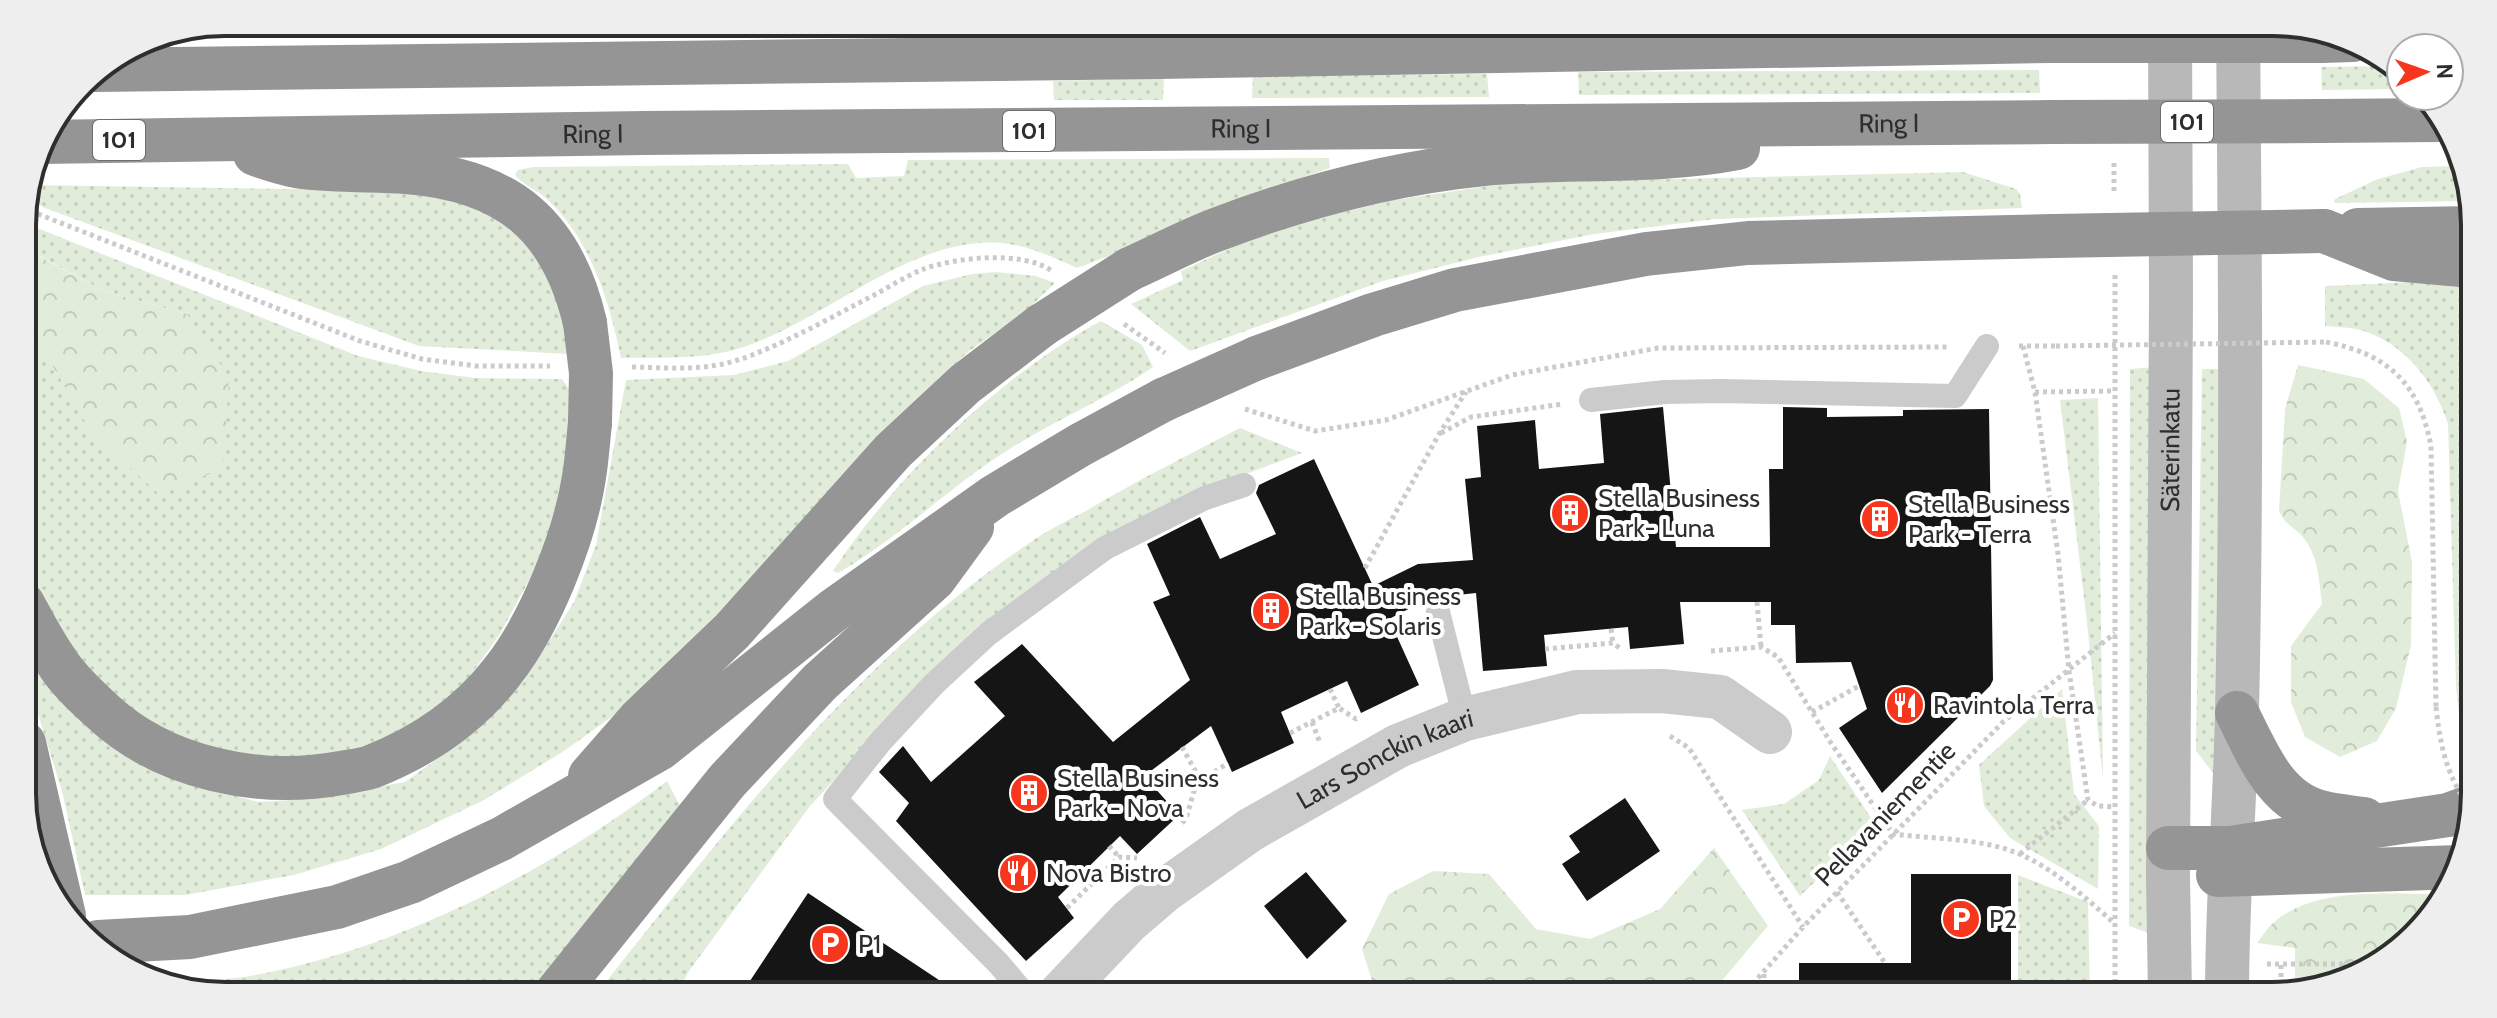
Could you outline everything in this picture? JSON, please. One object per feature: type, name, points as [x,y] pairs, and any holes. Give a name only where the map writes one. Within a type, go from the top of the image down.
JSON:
[{"type":"highway","points":[[2016,36],[2051,41]]},
{"type":"highway","points":[[118,70],[1158,57],[2051,41],[2313,41]]},
{"type":"highway","name":"Ring I","points":[[56,142],[1326,127],[2429,120]]},
{"type":"highway","points":[[567,802],[639,720],[732,631],[893,451],[965,384],[1042,325],[1130,269],[1212,232],[1317,196],[1430,171],[1487,164],[1701,155],[1863,125]]},
{"type":"highway","points":[[36,627],[58,665],[104,713],[152,747],[206,767],[260,778],[316,778],[368,768],[420,745],[461,716],[503,671],[541,609],[567,542],[584,480],[591,373],[579,296],[544,231],[522,209],[491,190],[437,176],[300,167],[196,138]]},
{"type":"highway","points":[[109,941],[190,937],[337,907],[410,882],[501,839],[659,749],[834,610],[995,496],[1080,445],[1163,400],[1257,358],[1373,315],[1455,290],[1646,254],[1748,243],[2461,228]]},
{"type":"highway","points":[[2324,231],[2394,259],[2461,265]]},
{"type":"highway","points":[[565,982],[727,781],[820,682],[934,579],[995,496]]},
{"type":"highway","points":[[2237,713],[2267,770],[2284,794],[2318,812],[2398,823]]},
{"type":"highway","points":[[36,795],[53,870]]},
{"type":"highway","points":[[2229,861],[2460,812]]},
{"type":"highway","points":[[2168,862],[2446,867]]},
{"type":"main road","name":"Säterinkatu","points":[[2170,36],[2170,982]]},
{"type":"main road","points":[[2227,982],[2229,861],[2237,713],[2238,36]]},
{"type":"street","name":"Lars Sonckin kaari","points":[[1071,982],[1129,921],[1164,891],[1250,830],[1398,746],[1465,719],[1577,692],[1662,691],[1720,697],[1770,732]]},
{"type":"lane","points":[[1591,400],[1665,392],[1722,391],[1955,396],[1987,346]]},
{"type":"lane","points":[[1014,982],[835,799],[913,707],[988,634],[1105,548],[1205,498],[1244,485]]},
{"type":"lane","points":[[1438,612],[1465,719]]},
{"type":"path","points":[[2114,160],[2114,206]]},
{"type":"path","points":[[2114,268],[2115,982]]},
{"type":"path","points":[[2088,800],[2035,392],[2023,346],[2326,342],[2374,356],[2395,371],[2414,395],[2425,418],[2431,446],[2436,707],[2439,742],[2449,773],[2461,796]]},
{"type":"path","points":[[1365,568],[1466,391]]},
{"type":"path","points":[[2035,392],[2115,391]]},
{"type":"path","points":[[1439,434],[1471,417],[1591,400]]},
{"type":"path","points":[[1757,602],[1761,647]]},
{"type":"path","points":[[1611,629],[1613,643]]},
{"type":"path","name":"Pellavaniementie","points":[[1755,982],[1803,927],[2003,722],[2115,633]]},
{"type":"path","points":[[1812,712],[1859,686]]},
{"type":"path","points":[[1330,689],[1339,708],[1356,719],[1370,713]]},
{"type":"path","points":[[1290,733],[1339,708]]},
{"type":"path","points":[[1668,735],[1689,748],[1803,927]]},
{"type":"path","points":[[1831,743],[1893,834],[1996,847],[2020,854],[2079,891],[2114,923]]},
{"type":"path","points":[[1182,747],[1201,781]]},
{"type":"path","points":[[1175,829],[1186,819],[1196,784],[1228,763]]},
{"type":"path","points":[[2088,800],[2098,806],[2114,807]]},
{"type":"path","points":[[2020,854],[2088,800]]},
{"type":"path","points":[[1109,846],[1119,857],[1142,858]]},
{"type":"path","points":[[1067,908],[1119,857]]},
{"type":"path","points":[[1837,892],[1885,963]]},
{"type":"path","points":[[2281,965],[2281,982]]},
{"type":"path","points":[[1764,973],[1764,982]]},
{"type":"green space","points":[[2374,66],[2385,74],[2385,89],[2322,90],[2321,67]]},
{"type":"green space","points":[[2039,70],[2040,93],[1579,95],[1578,72]]},
{"type":"green space","points":[[1487,74],[1489,97],[1252,98],[1253,76]]},
{"type":"green space","points":[[1164,78],[1163,100],[1054,100],[1053,81]]},
{"type":"green space","points":[[1329,158],[1330,168],[1193,215],[1077,268],[1041,252],[1012,244],[967,244],[933,253],[900,267],[770,337],[709,355],[665,358],[621,358],[597,274],[577,235],[549,201],[515,175],[518,170],[533,167],[848,164],[856,178],[904,176],[908,160]]},
{"type":"green space","points":[[2452,166],[2459,201],[2334,203],[2335,199],[2378,179],[2422,167]]},
{"type":"green space","points":[[1963,172],[2016,189],[2022,208],[1715,219],[1594,234],[1479,257],[1383,281],[1190,351],[1131,304],[1183,280],[1181,271],[1237,245],[1311,220],[1394,200],[1509,183]]},
{"type":"green space","points":[[41,185],[422,191],[472,201],[530,243],[560,300],[569,354],[419,346],[37,204]]},
{"type":"green space","points":[[36,228],[358,356],[421,371],[475,378],[562,379],[574,396],[556,520],[536,567],[500,634],[458,693],[416,726],[365,751],[270,761],[169,739],[121,704],[75,657],[43,608],[36,591],[36,311],[39,342],[187,314],[104,291],[36,254]]},
{"type":"green space","points":[[36,255],[104,291],[187,314],[229,377],[223,468],[160,495],[91,432],[39,342]]},
{"type":"green space","points":[[996,272],[1036,276],[1055,283],[1025,312],[969,351],[909,407],[645,693],[564,751],[484,800],[381,849],[294,875],[185,895],[85,895],[62,791],[36,708],[36,671],[89,729],[138,762],[200,787],[259,802],[308,799],[405,782],[476,731],[523,682],[574,602],[596,545],[626,380],[734,375],[788,361],[923,286],[972,274]]},
{"type":"green space","points":[[2413,282],[2461,285],[2461,732],[2456,687],[2448,424],[2435,393],[2402,352],[2373,334],[2352,328],[2325,326],[2325,286]]},
{"type":"green space","points":[[1101,321],[1142,345],[1153,367],[1008,450],[860,559],[838,573],[833,571],[887,500],[953,431],[1026,369]]},
{"type":"green space","points":[[2298,365],[2364,379],[2399,408],[2407,442],[2398,491],[2412,562],[2411,645],[2396,708],[2377,741],[2340,757],[2305,737],[2291,702],[2291,646],[2322,604],[2318,571],[2310,547],[2279,511],[2285,409]]},
{"type":"green space","points":[[2155,367],[2149,933],[2129,926],[2130,369]]},
{"type":"green space","points":[[2202,369],[2225,369],[2219,780],[2196,751]]},
{"type":"green space","points":[[2098,398],[2103,779],[2060,400]]},
{"type":"green space","points":[[1240,428],[1302,453],[1187,496],[978,627],[810,806],[683,982],[606,982],[692,873],[794,753],[905,641],[964,591],[1028,544]]},
{"type":"green space","points":[[2062,689],[2074,794],[2099,826],[2098,889],[2010,838],[1984,806],[1979,765]]},
{"type":"green space","points":[[1830,756],[1875,824],[1800,896],[1742,810],[1784,804],[1819,780]]},
{"type":"green space","points":[[667,781],[681,808],[541,982],[207,981],[300,965],[412,928],[521,876],[621,814]]},
{"type":"green space","points":[[1714,848],[1768,926],[1721,982],[1373,982],[1362,949],[1389,894],[1433,871],[1489,874],[1536,929],[1590,939],[1660,909]]},
{"type":"green space","points":[[2018,875],[2088,902],[2090,982],[2018,982]]},
{"type":"green space","points":[[2376,894],[2431,894],[2406,927],[2366,957],[2344,968],[2295,980],[2295,948],[2257,943],[2272,924],[2309,903]]},
{"type":"building","points":[[1663,407],[1676,547],[1770,547],[1769,469],[1783,469],[1783,407],[1827,408],[1827,417],[1903,416],[1903,410],[1989,409],[1993,680],[1882,793],[1839,728],[1867,709],[1851,662],[1796,663],[1795,625],[1771,625],[1771,602],[1680,602],[1684,644],[1630,649],[1628,627],[1544,635],[1547,666],[1483,671],[1476,593],[1430,598],[1389,619],[1419,685],[1361,713],[1347,681],[1281,712],[1294,743],[1232,772],[1211,726],[1144,776],[1179,815],[1137,854],[1120,836],[1058,897],[1074,918],[1026,961],[896,821],[909,803],[879,772],[903,746],[931,782],[1005,716],[974,682],[1022,644],[1113,742],[1190,680],[1153,602],[1170,595],[1147,544],[1200,517],[1220,559],[1276,534],[1256,493],[1259,485],[1314,459],[1373,586],[1418,564],[1473,560],[1465,479],[1481,477],[1477,426],[1535,420],[1539,469],[1604,463],[1600,414]]},
{"type":"building","points":[[1625,798],[1660,851],[1587,901],[1562,864],[1580,852],[1569,836]]},
{"type":"building","points":[[1306,872],[1347,921],[1307,959],[1264,906]]},
{"type":"building","name":"P2","points":[[1911,874],[2011,874],[2011,982],[1799,982],[1799,963],[1911,963]]},
{"type":"building","name":"P1","points":[[808,893],[942,982],[749,982]]},
{"type":"place","name":"Stella Business Park- Luna","points":[[1570,513]]},
{"type":"place","name":"Stella Business Park - Terra","points":[[1880,519]]},
{"type":"place","name":"Stella Business Park - Solaris","points":[[1271,611]]},
{"type":"place","name":"Ravintola Terra","points":[[1905,705]]},
{"type":"place","name":"Stella Business Park - Nova","points":[[1029,793]]},
{"type":"place","name":"Nova Bistro","points":[[1018,873]]},
{"type":"place","name":"P2","points":[[1961,919]]},
{"type":"place","name":"P1","points":[[830,944]]}]
